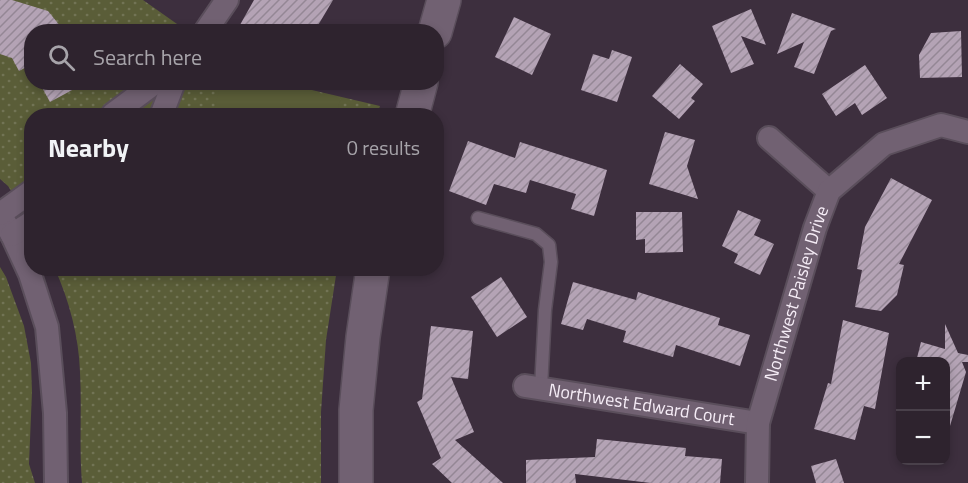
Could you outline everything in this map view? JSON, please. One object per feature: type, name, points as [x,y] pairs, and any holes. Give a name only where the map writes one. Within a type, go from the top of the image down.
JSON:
[{"type":"main road","points":[[437,24],[444,0]]},
{"type":"main road","points":[[414,108],[419,90]]},
{"type":"main road","points":[[356,483],[356,410],[372,276]]},
{"type":"street","points":[[210,24],[227,0]]},
{"type":"street","points":[[127,108],[147,90]]},
{"type":"street","points":[[164,108],[171,90]]},
{"type":"street","name":"Northwest Paisley Drive","points":[[757,483],[758,423],[829,191],[884,144],[942,125],[968,132]]},
{"type":"street","points":[[769,138],[829,191]]},
{"type":"street","points":[[24,197],[0,214],[24,261]]},
{"type":"street","points":[[12,235],[24,227]]},
{"type":"street","points":[[31,276],[47,327],[55,413],[56,483]]},
{"type":"street","name":"Northwest Edward Court","points":[[533,387],[758,423]]},
{"type":"lane","points":[[478,218],[536,234],[549,245],[551,262],[546,310],[533,387]]},
{"type":"green space","points":[[0,0],[143,0],[177,24],[24,24],[24,90],[312,90],[380,106],[379,108],[24,108],[24,210],[8,186],[0,179]]},
{"type":"green space","points":[[219,90],[307,90],[341,98],[338,108],[215,108]]},
{"type":"green space","points":[[0,267],[24,326],[31,363],[29,464],[35,483],[0,483]]},
{"type":"green space","points":[[58,276],[336,276],[326,340],[321,412],[321,483],[82,483],[81,386],[78,346],[65,293]]},
{"type":"building","points":[[0,0],[12,0],[48,11],[59,24],[24,24],[24,68],[19,71],[12,58],[0,54]]},
{"type":"building","points":[[254,0],[333,0],[319,24],[240,24]]},
{"type":"building","points":[[751,9],[766,45],[741,36],[754,64],[731,73],[712,26]]},
{"type":"building","points":[[792,13],[836,29],[831,31],[814,74],[794,67],[804,42],[777,54]]},
{"type":"building","points":[[514,17],[551,34],[532,75],[495,57]]},
{"type":"building","points":[[961,31],[962,77],[920,78],[919,55],[931,33]]},
{"type":"building","points":[[612,50],[632,57],[617,102],[581,90],[593,54],[609,59]]},
{"type":"building","points":[[680,64],[703,84],[691,98],[695,101],[679,119],[652,96]]},
{"type":"building","points":[[865,65],[887,98],[862,115],[855,103],[836,116],[822,94]]},
{"type":"building","points":[[43,90],[72,90],[50,102]]},
{"type":"building","points":[[665,132],[695,140],[687,166],[698,199],[649,184]]},
{"type":"building","points":[[468,141],[515,158],[520,142],[607,170],[594,216],[571,209],[576,194],[530,180],[526,193],[494,184],[486,205],[449,191]]},
{"type":"building","points":[[891,178],[932,200],[899,264],[904,265],[897,295],[881,311],[855,307],[862,270],[857,269],[865,227]]},
{"type":"building","points":[[738,210],[761,220],[754,235],[774,244],[760,275],[734,263],[738,254],[722,246]]},
{"type":"building","points":[[636,212],[682,212],[683,252],[645,253],[645,239],[636,240]]},
{"type":"building","points":[[501,277],[527,317],[497,337],[471,297]]},
{"type":"building","points":[[573,282],[636,300],[638,292],[720,318],[718,325],[750,335],[740,366],[676,345],[673,357],[623,342],[626,331],[587,319],[583,330],[561,324]]},
{"type":"building","points":[[843,320],[889,333],[875,409],[864,406],[855,440],[814,429],[828,383],[831,384]]},
{"type":"building","points":[[945,324],[958,353],[968,355],[968,362],[962,362],[966,372],[950,426],[950,357],[917,357],[921,342],[945,349]]},
{"type":"building","points":[[431,326],[473,331],[468,379],[451,377],[474,432],[455,440],[503,483],[452,483],[432,464],[441,458],[417,402],[422,399]]},
{"type":"building","points":[[597,439],[686,448],[685,456],[722,459],[720,483],[651,483],[575,474],[576,483],[526,483],[526,460],[595,457]]},
{"type":"building","points":[[836,459],[844,483],[816,483],[811,466]]}]
